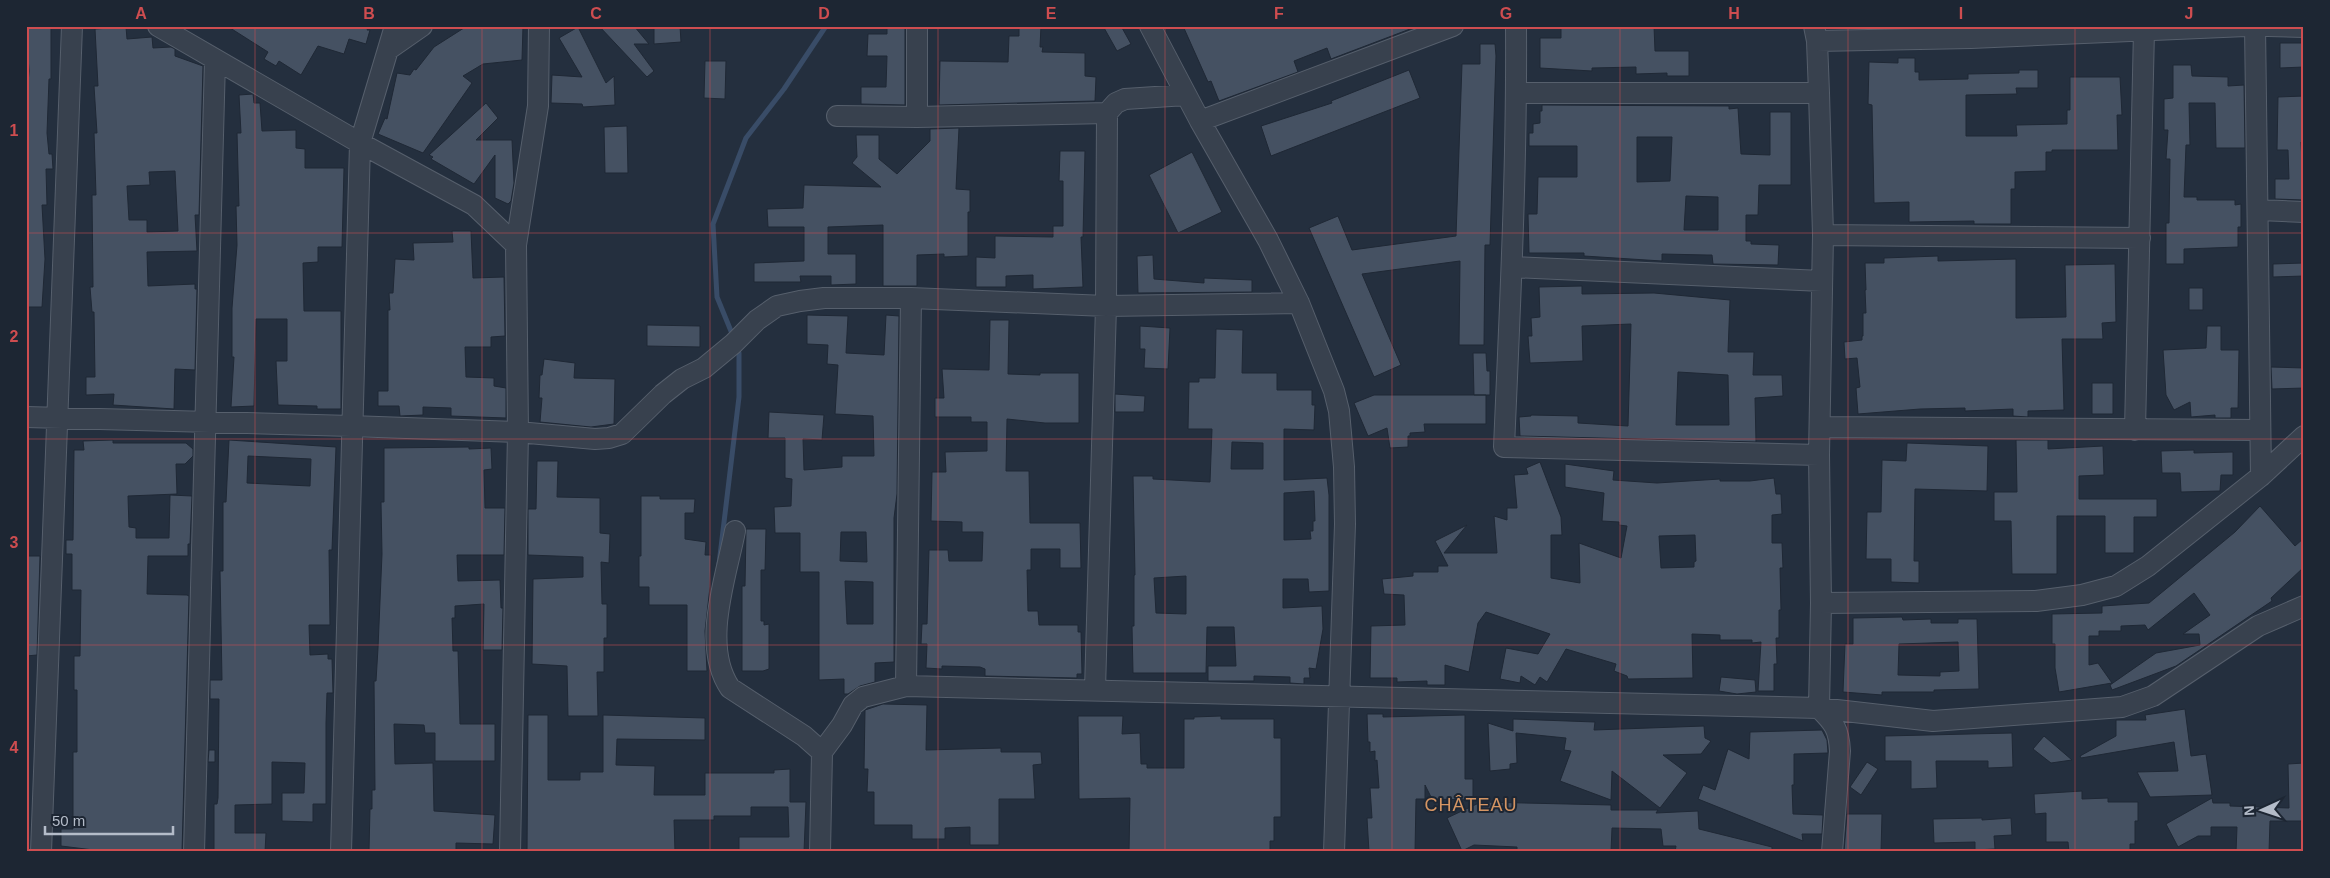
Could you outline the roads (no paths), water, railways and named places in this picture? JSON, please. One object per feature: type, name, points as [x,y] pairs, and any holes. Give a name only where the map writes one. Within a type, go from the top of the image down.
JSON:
[{"type":"street","points":[[41,852],[72,26]]},
{"type":"street","points":[[158,26],[360,143],[474,205],[516,245]]},
{"type":"street","points":[[340,852],[360,143],[395,26]]},
{"type":"street","points":[[389,49],[422,26]]},
{"type":"street","points":[[510,852],[518,432],[516,245],[538,106],[539,26]]},
{"type":"street","points":[[917,26],[917,117]]},
{"type":"street","points":[[1150,26],[1200,122],[1268,240],[1298,303],[1334,391],[1341,428],[1345,524],[1334,852]]},
{"type":"street","points":[[1200,122],[1453,26]]},
{"type":"street","points":[[1516,26],[1512,267],[1504,446],[1819,455]]},
{"type":"street","points":[[1832,852],[1840,751],[1839,734],[1832,721],[1819,708],[1821,603],[1819,455],[1823,235],[1819,93],[1815,34],[2144,30],[2246,26]]},
{"type":"street","points":[[2255,26],[2259,210],[2260,476]]},
{"type":"street","points":[[2268,26],[2304,27]]},
{"type":"street","points":[[2136,430],[2144,30]]},
{"type":"street","points":[[194,852],[216,60]]},
{"type":"street","points":[[1516,93],[1819,93]]},
{"type":"street","points":[[1095,690],[1106,306],[1107,113],[1116,103],[1125,99],[1186,95]]},
{"type":"street","points":[[837,116],[917,117],[1107,113]]},
{"type":"street","points":[[2259,210],[2304,212]]},
{"type":"street","points":[[1823,235],[2140,238]]},
{"type":"street","points":[[1512,267],[1822,281]]},
{"type":"street","points":[[26,417],[518,432],[595,439],[622,434],[682,379],[704,368],[734,344],[757,320],[777,306],[824,298],[911,298],[1106,306],[1298,303]]},
{"type":"street","points":[[906,686],[911,298]]},
{"type":"street","points":[[1821,427],[2260,430]]},
{"type":"street","points":[[1821,603],[2036,601],[2082,595],[2116,586],[2148,566],[2260,476],[2304,436]]},
{"type":"street","points":[[735,531],[717,622],[716,645],[724,678],[730,688],[804,736],[822,752]]},
{"type":"street","points":[[820,852],[822,752],[842,725],[853,704],[863,697],[906,686],[1819,708],[1933,721],[2122,707],[2153,696],[2258,626],[2304,606]]},
{"type":"waterway","points":[[733,336],[717,297],[713,224],[746,138],[784,89],[826,26]]},
{"type":"waterway","points":[[719,564],[739,397],[739,353],[737,347]]},
{"type":"district","name":"CHÂTEAU","points":[[1471,805]]}]
